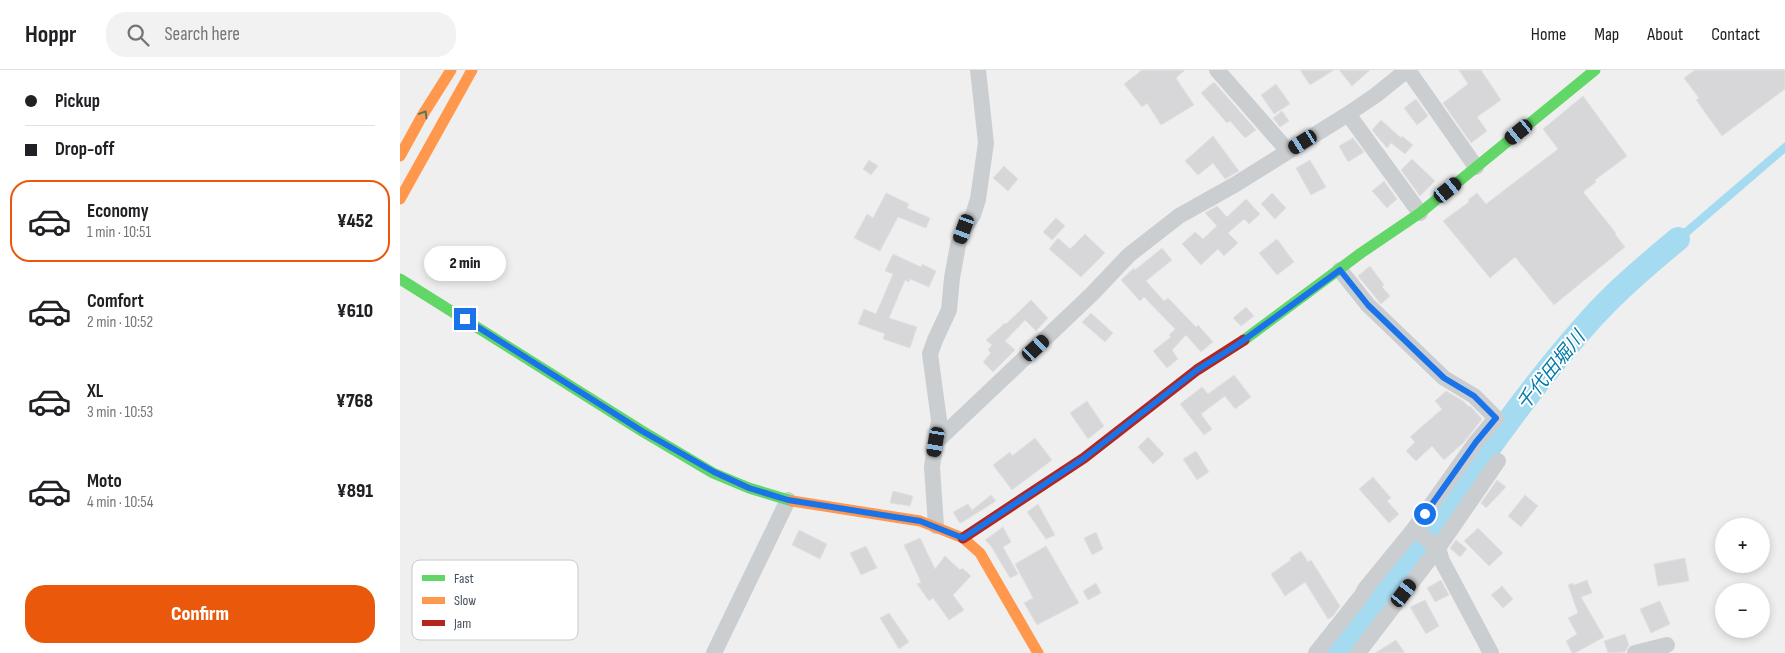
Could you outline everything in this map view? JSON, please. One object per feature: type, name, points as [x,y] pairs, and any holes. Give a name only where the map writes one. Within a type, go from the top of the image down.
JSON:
[{"type":"main road","points":[[400,156],[451,70]]},
{"type":"main road","points":[[400,199],[472,70]]},
{"type":"main road","points":[[963,538],[1084,458],[1197,370],[1237,345],[1420,213],[1595,70]]},
{"type":"main road","points":[[400,279],[642,431],[714,472],[749,488],[788,500],[920,521],[963,538],[980,553],[1038,653]]},
{"type":"street","points":[[936,526],[932,467],[940,420],[930,354],[949,310],[958,245],[964,229],[973,215],[978,199],[986,143],[978,70]]},
{"type":"street","points":[[1218,70],[1288,151]]},
{"type":"street","points":[[936,442],[1092,294],[1129,255],[1180,216],[1236,184],[1348,114],[1408,70],[1476,167]]},
{"type":"street","points":[[1348,114],[1420,213]]},
{"type":"street","points":[[1316,653],[1414,529],[1476,442],[1496,418],[1474,396],[1444,378],[1368,305],[1340,270]]},
{"type":"street","points":[[1358,653],[1438,548],[1498,460]]},
{"type":"street","points":[[714,653],[788,500]]},
{"type":"street","points":[[1414,529],[1438,548],[1442,562],[1491,653]]},
{"type":"street","points":[[1635,653],[1667,645]]},
{"type":"water","points":[[1785,142],[1785,153],[1657,263],[1652,256]]},
{"type":"building","points":[[1142,70],[1185,70],[1176,78],[1194,105],[1161,125],[1147,103],[1142,107],[1124,84]]},
{"type":"building","points":[[1300,70],[1334,70],[1310,85]]},
{"type":"building","points":[[1339,70],[1370,70],[1352,86]]},
{"type":"building","points":[[1459,70],[1481,70],[1501,100],[1477,117],[1487,131],[1471,143],[1443,103],[1468,84]]},
{"type":"building","points":[[1695,70],[1785,70],[1785,89],[1722,136],[1696,100],[1699,98],[1684,78]]},
{"type":"building","points":[[1214,82],[1256,130],[1245,138],[1230,121],[1227,123],[1201,93]]},
{"type":"building","points":[[1276,84],[1290,104],[1274,114],[1261,95]]},
{"type":"building","points":[[1583,96],[1627,156],[1595,180],[1596,182],[1583,192],[1625,247],[1554,305],[1515,257],[1490,278],[1443,221],[1469,202],[1468,200],[1477,193],[1486,204],[1558,149],[1543,129]]},
{"type":"building","points":[[1416,99],[1428,116],[1417,125],[1404,108]]},
{"type":"building","points":[[1282,111],[1289,121],[1280,127],[1273,118]]},
{"type":"building","points":[[1381,120],[1401,138],[1402,136],[1413,145],[1405,154],[1391,143],[1387,148],[1372,130]]},
{"type":"building","points":[[1213,136],[1239,171],[1225,179],[1213,163],[1198,175],[1185,161]]},
{"type":"building","points":[[1353,138],[1364,152],[1348,162],[1339,146]]},
{"type":"building","points":[[1412,159],[1435,181],[1420,196],[1401,170]]},
{"type":"building","points":[[869,160],[878,166],[871,175],[863,169]]},
{"type":"building","points":[[1310,160],[1326,187],[1311,195],[1296,168]]},
{"type":"building","points":[[1004,166],[1018,179],[1008,191],[993,178]]},
{"type":"building","points":[[1384,181],[1397,199],[1387,208],[1372,191]]},
{"type":"building","points":[[886,193],[909,204],[907,208],[930,218],[926,228],[898,217],[880,251],[854,238],[867,214],[873,218]]},
{"type":"building","points":[[1272,193],[1286,208],[1275,219],[1261,204]]},
{"type":"building","points":[[1246,199],[1260,214],[1249,224],[1244,219],[1228,233],[1238,243],[1224,256],[1218,249],[1201,265],[1182,244],[1195,232],[1203,239],[1217,226],[1205,213],[1217,206],[1227,217]]},
{"type":"building","points":[[1056,218],[1065,226],[1052,240],[1043,232]]},
{"type":"building","points":[[1085,234],[1105,253],[1081,277],[1049,249],[1058,238],[1070,249]]},
{"type":"building","points":[[1277,239],[1294,262],[1277,275],[1259,253]]},
{"type":"building","points":[[1162,248],[1172,260],[1146,281],[1164,301],[1168,298],[1196,327],[1198,325],[1213,342],[1201,352],[1186,335],[1172,350],[1178,359],[1167,368],[1153,351],[1171,337],[1169,335],[1175,329],[1144,297],[1140,301],[1121,280]]},
{"type":"building","points":[[893,254],[921,267],[922,264],[936,271],[929,287],[910,279],[909,282],[905,280],[889,318],[917,327],[910,348],[883,339],[885,334],[858,324],[864,309],[876,314],[893,274],[885,271]]},
{"type":"building","points":[[1370,266],[1384,285],[1382,287],[1390,296],[1381,304],[1358,276]]},
{"type":"building","points":[[1031,300],[1048,318],[1036,331],[1025,320],[1005,341],[1015,350],[993,372],[983,362],[991,353],[988,350],[992,345],[986,340]]},
{"type":"building","points":[[1246,307],[1254,316],[1241,326],[1233,318]]},
{"type":"building","points":[[1091,313],[1113,333],[1105,342],[1082,322]]},
{"type":"building","points":[[1234,375],[1251,397],[1235,409],[1225,396],[1201,414],[1212,429],[1204,435],[1180,404],[1202,387],[1208,394]]},
{"type":"building","points":[[1446,391],[1470,406],[1482,419],[1464,442],[1444,460],[1432,446],[1416,461],[1406,451],[1415,442],[1410,437],[1442,409],[1435,401]]},
{"type":"building","points":[[1087,401],[1104,426],[1088,439],[1070,413]]},
{"type":"building","points":[[1148,437],[1164,454],[1153,464],[1138,447]]},
{"type":"building","points":[[1035,438],[1052,460],[1012,490],[993,465],[1010,452],[1012,456]]},
{"type":"building","points":[[1196,451],[1209,472],[1197,480],[1183,459]]},
{"type":"building","points":[[1373,477],[1391,498],[1387,501],[1399,514],[1389,523],[1359,489]]},
{"type":"building","points":[[1497,480],[1506,487],[1486,508],[1481,503]]},
{"type":"building","points":[[893,491],[913,496],[910,506],[890,503]]},
{"type":"building","points":[[991,495],[996,501],[961,523],[959,522],[953,512],[968,504],[972,510]]},
{"type":"building","points":[[1525,495],[1538,506],[1521,527],[1508,516]]},
{"type":"building","points":[[1038,504],[1055,535],[1046,539],[1027,512]]},
{"type":"building","points":[[1003,527],[1011,542],[1003,547],[1018,574],[1010,578],[991,546],[985,540]]},
{"type":"building","points":[[1478,528],[1503,553],[1489,566],[1464,541]]},
{"type":"building","points":[[799,530],[827,544],[820,559],[792,545]]},
{"type":"building","points":[[1096,532],[1103,549],[1092,555],[1084,538]]},
{"type":"building","points":[[920,538],[935,569],[945,556],[960,570],[962,568],[971,576],[953,595],[964,610],[949,620],[933,598],[929,601],[917,584],[921,582],[904,545]]},
{"type":"building","points":[[1456,540],[1467,549],[1460,557],[1450,548]]},
{"type":"building","points":[[866,546],[877,568],[861,575],[850,553]]},
{"type":"building","points":[[1046,546],[1079,603],[1037,625],[1024,603],[1033,598],[1015,564]]},
{"type":"building","points":[[1301,551],[1308,562],[1311,560],[1340,606],[1333,616],[1328,619],[1305,582],[1285,596],[1271,574]]},
{"type":"building","points":[[1685,558],[1689,581],[1658,586],[1654,564]]},
{"type":"building","points":[[1441,580],[1449,595],[1435,602],[1427,588]]},
{"type":"building","points":[[1587,580],[1592,593],[1581,597],[1604,637],[1572,653],[1566,641],[1577,634],[1568,618],[1578,613],[1568,585],[1573,583],[1574,585]]},
{"type":"building","points":[[1096,583],[1101,593],[1088,600],[1083,591]]},
{"type":"building","points":[[1502,586],[1513,599],[1503,608],[1491,595]]},
{"type":"building","points":[[1425,600],[1439,626],[1426,634],[1410,607]]},
{"type":"building","points":[[1660,601],[1670,624],[1651,633],[1640,609]]},
{"type":"building","points":[[889,613],[909,642],[899,649],[880,618]]},
{"type":"building","points":[[1625,634],[1629,645],[1625,652],[1608,653],[1604,641]]},
{"type":"building","points":[[1396,640],[1405,653],[1375,653]]},
{"type":"waterway","name":"千代田堀川","points":[[1336,653],[1401,570],[1524,400],[1557,359],[1611,298],[1678,239]]},
{"type":"traffic: fast","points":[[1244,340],[1361,253],[1420,213],[1595,70]]},
{"type":"traffic: fast","points":[[400,279],[642,431],[713,473],[749,488],[792,501]]},
{"type":"traffic: slow","points":[[400,156],[451,70]]},
{"type":"traffic: slow","points":[[400,199],[472,70]]},
{"type":"traffic: slow","points":[[792,501],[920,521],[963,538],[980,553],[1038,653]]},
{"type":"traffic: jam","points":[[963,538],[1084,458],[1197,370],[1244,340]]},
{"type":"route","points":[[465,319],[642,431],[714,472],[749,488],[788,500],[920,521],[963,538],[1084,458],[1197,370],[1237,345],[1340,270],[1368,305],[1444,378],[1474,396],[1496,418],[1476,442],[1425,514]]}]
